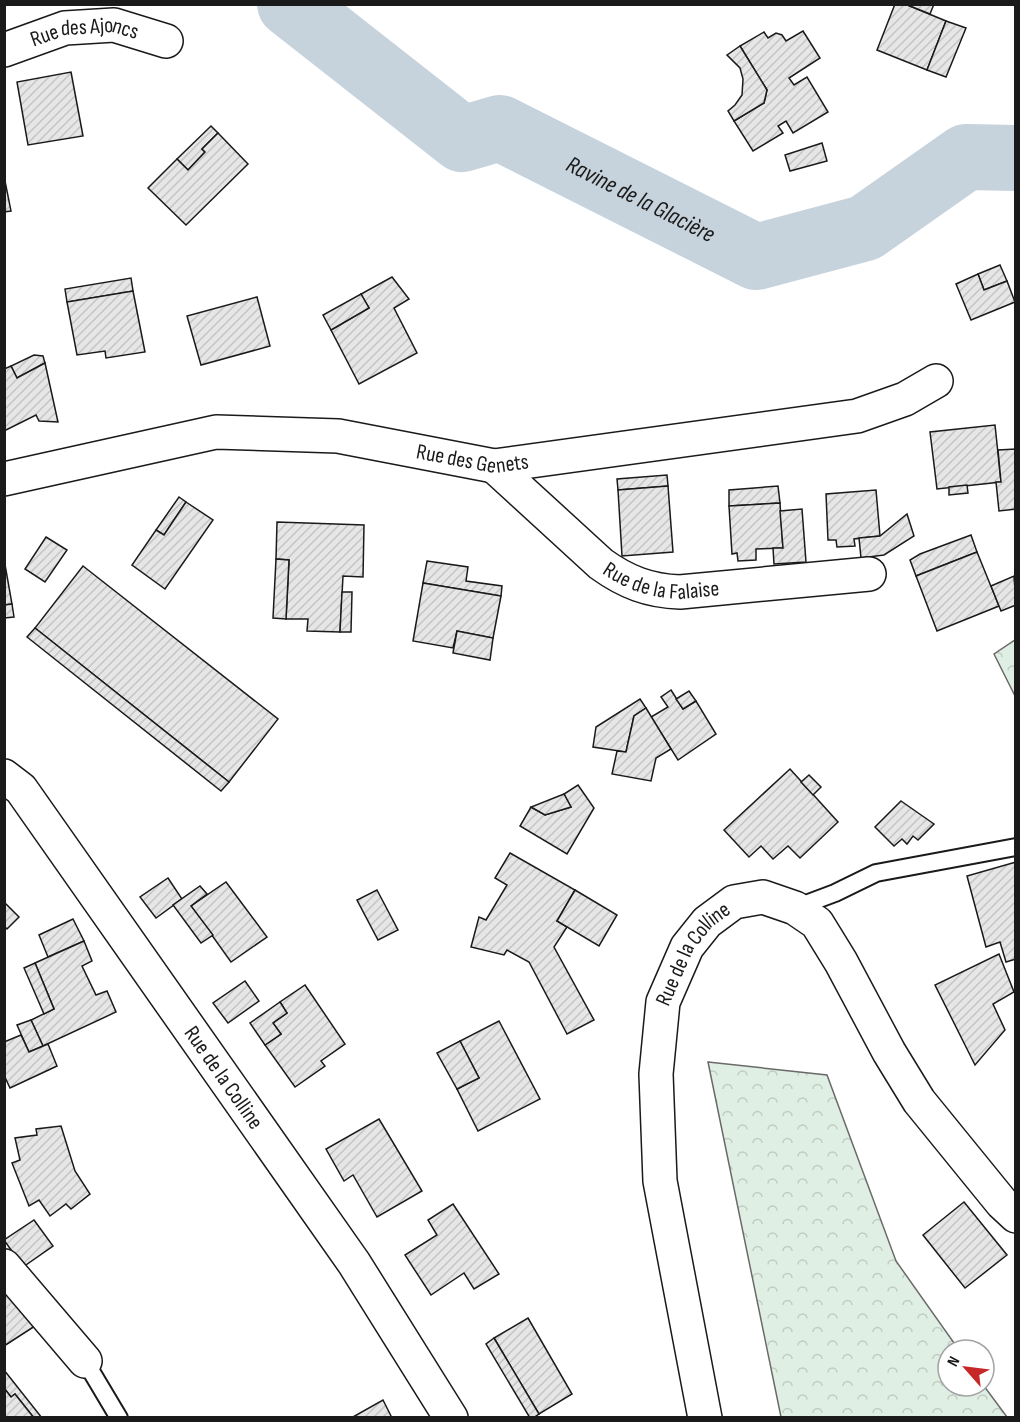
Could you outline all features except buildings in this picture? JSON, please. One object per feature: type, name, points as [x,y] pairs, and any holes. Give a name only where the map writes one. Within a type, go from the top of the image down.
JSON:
[{"type":"street","name":"Rue des Ajoncs","points":[[4,50],[64,28],[114,25],[166,41]]},
{"type":"street","name":"Rue des Genets","points":[[4,478],[216,432],[338,436],[494,466],[857,416],[905,399],[936,381]]},
{"type":"street","name":"Rue de la Falaise","points":[[494,466],[601,564],[620,577],[659,591],[680,592],[869,574]]},
{"type":"street","name":"Rue de la Colline","points":[[4,776],[21,789],[354,1263],[451,1418]]},
{"type":"street","name":"Rue de la Colline","points":[[705,1418],[660,1181],[656,1074],[663,1002],[687,947],[707,922],[734,902],[763,897],[795,908],[817,922],[889,1052],[919,1101],[1002,1203],[1016,1216]]},
{"type":"street","points":[[4,1266],[84,1361]]},
{"type":"lane","points":[[795,908],[876,873],[1016,847]]},
{"type":"lane","points":[[84,1361],[119,1418]]},
{"type":"green space","points":[[1015,640],[1015,696],[994,654]]},
{"type":"green space","points":[[708,1062],[827,1075],[896,1261],[951,1338],[936,1338],[936,1398],[993,1398],[1007,1417],[781,1417]]},
{"type":"waterway","name":"Ravine de la Glacière","points":[[290,4],[462,139],[500,128],[756,257],[865,228],[966,157],[1016,158]]}]
